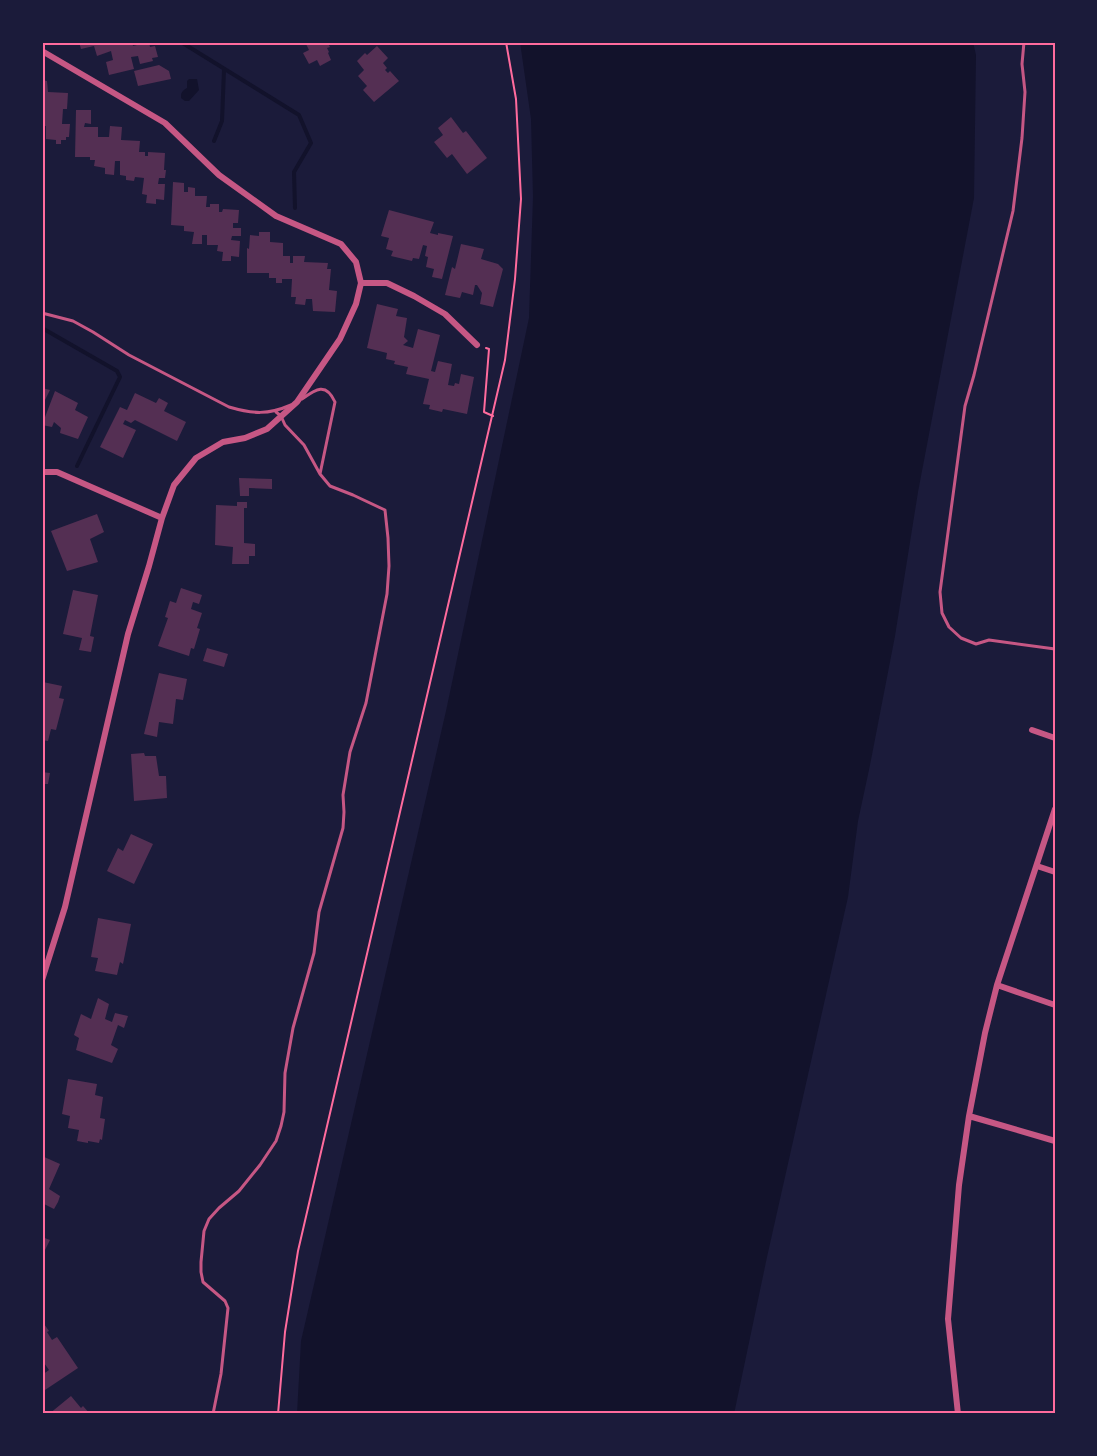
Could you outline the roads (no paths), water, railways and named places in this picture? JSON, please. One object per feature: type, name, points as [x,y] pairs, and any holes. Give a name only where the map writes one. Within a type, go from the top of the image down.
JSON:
[{"type":"street","points":[[42,51],[165,123],[219,175],[276,216],[340,244],[356,262],[360,283],[356,304],[340,339],[297,402],[279,414],[267,429],[245,438],[223,442],[196,458],[174,485],[128,634],[65,907],[42,980]]},
{"type":"street","points":[[360,283],[387,283],[414,296],[445,314],[477,345]]},
{"type":"street","points":[[42,472],[57,472],[162,518]]},
{"type":"street","points":[[1032,730],[1055,738]]},
{"type":"street","points":[[958,1414],[948,1319],[959,1185],[969,1116],[985,1033],[998,985],[1055,809]]},
{"type":"street","points":[[1037,866],[1055,872]]},
{"type":"street","points":[[998,985],[1055,1005]]},
{"type":"street","points":[[969,1116],[1055,1141]]},
{"type":"lane","points":[[1024,42],[1022,64],[1025,92],[1013,211],[965,406],[940,592],[942,613],[949,627],[961,638],[976,644],[989,640],[1055,649]]},
{"type":"lane","points":[[42,313],[73,321],[129,355],[229,407],[244,412],[279,414],[285,425],[304,445],[320,474],[330,486],[385,510],[388,538],[387,594],[366,703],[350,752],[343,795],[343,828],[319,912],[314,953],[293,1028],[285,1073],[284,1112],[281,1126],[276,1141],[264,1159],[239,1191],[209,1219],[204,1231],[201,1262],[203,1282],[225,1301],[228,1308],[221,1374],[213,1414]]},
{"type":"lane","points":[[297,402],[321,388],[332,395],[335,402],[320,474]]},
{"type":"waterway","points":[[181,42],[299,115],[311,143],[294,172],[295,208]]},
{"type":"waterway","points":[[214,141],[222,121],[224,70]]},
{"type":"waterway","points":[[42,328],[117,371],[120,377],[77,466]]}]
